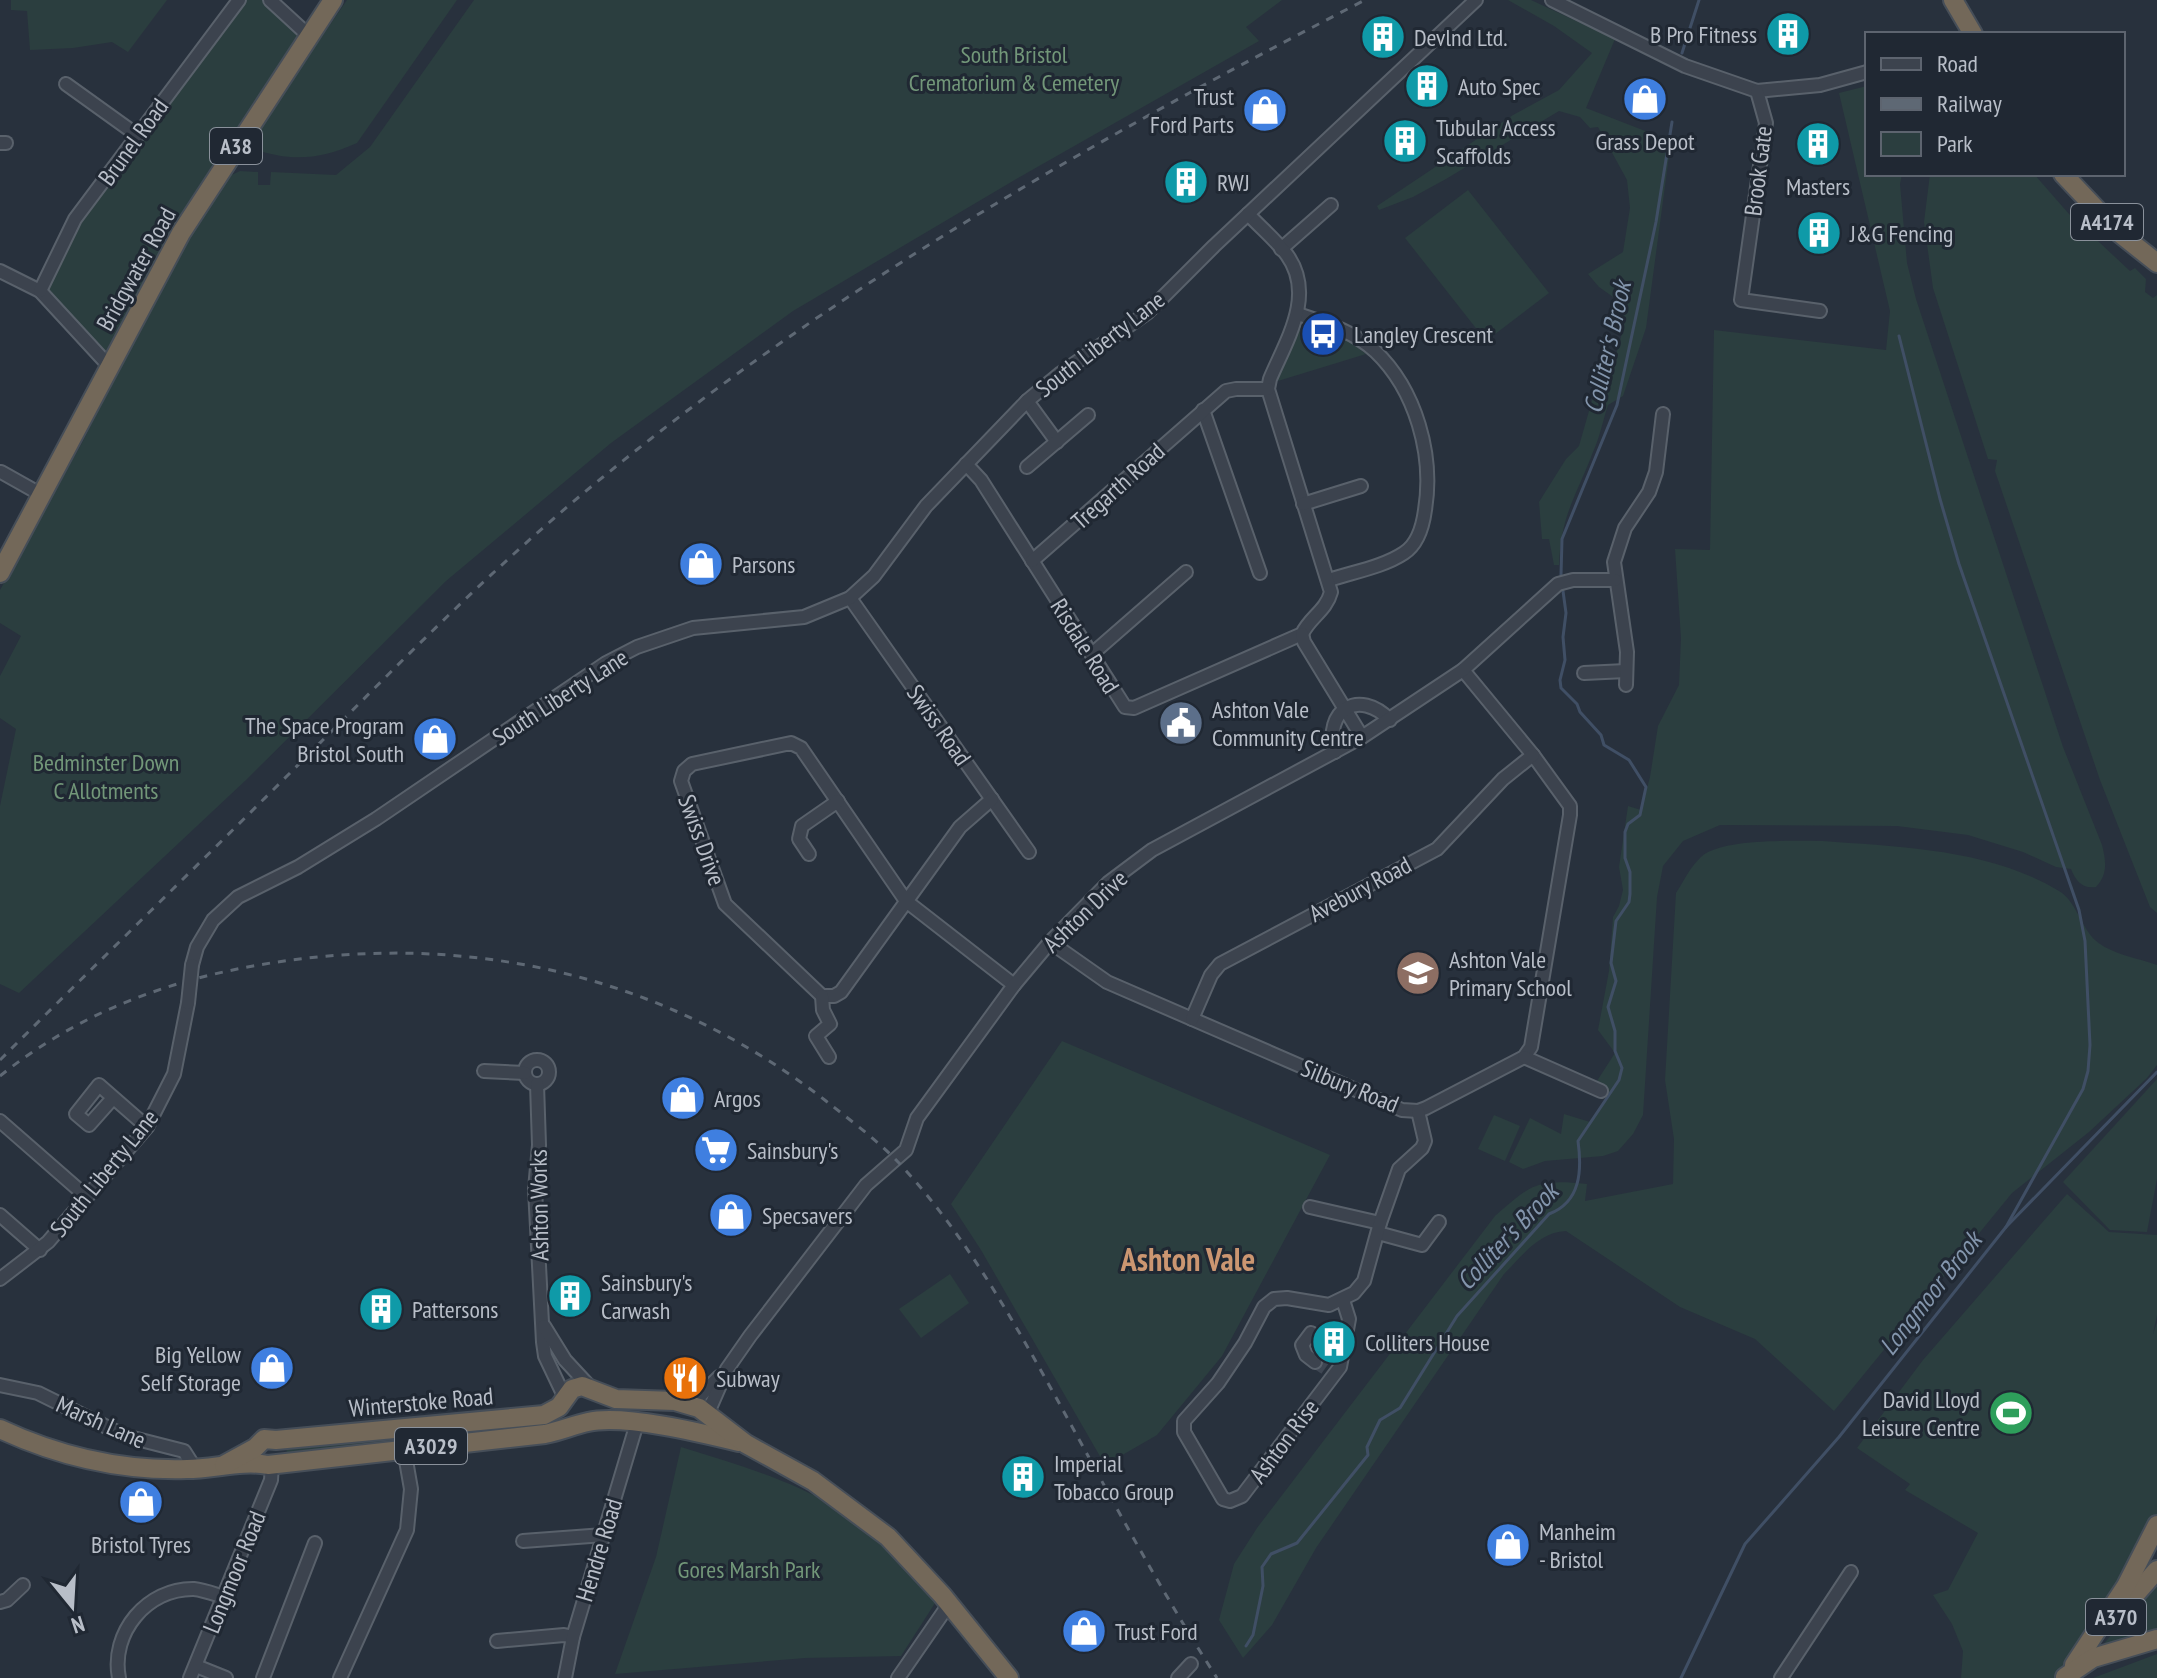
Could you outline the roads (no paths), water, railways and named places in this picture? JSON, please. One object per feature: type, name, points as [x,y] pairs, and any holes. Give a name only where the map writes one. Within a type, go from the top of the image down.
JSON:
[{"type":"highway","name":"Bridgwater Road","points":[[0,573],[181,233],[333,0]]},
{"type":"highway","points":[[1953,0],[1972,32]]},
{"type":"highway","name":"A4174","points":[[2065,176],[2118,232],[2157,263]]},
{"type":"highway","name":"Winterstoke Road","points":[[266,1460],[281,1451],[276,1440],[544,1415],[555,1411],[575,1387],[592,1389],[627,1401],[682,1402],[699,1408],[746,1444],[813,1481],[868,1520],[905,1553],[1009,1678]]},
{"type":"highway","points":[[565,1399],[568,1416],[574,1421],[587,1422],[598,1415],[601,1406],[592,1389]]},
{"type":"highway","points":[[692,1432],[701,1429],[705,1414]]},
{"type":"highway","name":"Winterstoke Road","points":[[0,1429],[56,1453],[93,1463],[192,1469],[545,1434],[587,1422],[612,1420],[746,1444]]},
{"type":"highway","points":[[2068,1673],[2126,1586],[2157,1525]]},
{"type":"highway","name":"A370","points":[[2068,1673],[2157,1570]]},
{"type":"highway","points":[[2068,1673],[2093,1658],[2157,1639]]},
{"type":"street","name":"Brunel Road","points":[[40,291],[67,231],[239,0]]},
{"type":"street","points":[[270,0],[308,35]]},
{"type":"street","name":"South Liberty Lane","points":[[0,1279],[40,1250],[147,1127],[174,1074],[197,947],[213,920],[238,897],[298,867],[376,819],[606,663],[637,647],[693,628],[804,617],[850,598],[874,576],[926,506],[1027,401],[1061,373],[1147,313],[1476,0]]},
{"type":"street","name":"Brook Gate","points":[[1552,0],[1685,66],[1757,91],[1766,123],[1741,300],[1820,311]]},
{"type":"street","points":[[1757,91],[1820,85],[1865,73]]},
{"type":"street","points":[[66,84],[137,135]]},
{"type":"street","points":[[1281,249],[1331,205]]},
{"type":"street","points":[[1248,214],[1281,249],[1295,269],[1299,283],[1301,300],[1298,314],[1268,389],[1329,580],[1381,563],[1405,552],[1414,543],[1423,523],[1428,496],[1424,439],[1409,401],[1371,348],[1344,331],[1298,314]]},
{"type":"street","points":[[0,271],[40,291],[110,367]]},
{"type":"street","name":"Tregarth Road","points":[[1032,561],[1203,410],[1231,389],[1268,389]]},
{"type":"street","points":[[1027,401],[1057,442]]},
{"type":"street","points":[[1203,410],[1260,573]]},
{"type":"street","points":[[1626,685],[1627,652],[1614,562],[1625,528],[1649,492],[1656,472],[1663,414]]},
{"type":"street","points":[[1026,467],[1088,415]]},
{"type":"street","name":"Risdale Road","points":[[966,464],[981,480],[1121,704],[1134,708],[1302,634],[1306,625],[1324,610],[1329,601],[1329,580]]},
{"type":"street","points":[[1,472],[42,495]]},
{"type":"street","points":[[1303,504],[1361,486]]},
{"type":"street","points":[[1092,654],[1186,572]]},
{"type":"street","name":"Ashton Drive","points":[[705,1414],[727,1369],[866,1185],[906,1150],[917,1118],[1014,985],[1050,942],[1108,883],[1152,850],[1390,720],[1463,670],[1558,584],[1573,580],[1615,580]]},
{"type":"street","name":"Swiss Road","points":[[850,598],[1029,852]]},
{"type":"street","points":[[1302,634],[1362,737]]},
{"type":"street","points":[[1463,670],[1566,798],[1570,815],[1531,1047],[1524,1057],[1601,1091]]},
{"type":"street","points":[[1584,673],[1626,671]]},
{"type":"street","points":[[1335,752],[1330,736],[1332,725],[1345,709],[1356,704],[1370,705],[1380,709],[1390,720]]},
{"type":"street","name":"Swiss Drive","points":[[822,996],[725,904],[681,781],[684,771],[692,764],[791,743],[801,748],[906,901],[1014,985]]},
{"type":"street","name":"Avebury Road","points":[[1192,1019],[1211,975],[1220,964],[1437,849],[1503,779],[1533,755]]},
{"type":"street","points":[[829,1057],[816,1036],[830,1024],[823,1010],[822,996],[834,996],[841,992],[960,827],[992,799]]},
{"type":"street","points":[[809,854],[799,839],[802,826],[838,801]]},
{"type":"street","name":"Silbury Road","points":[[1050,942],[1107,982],[1402,1110],[1418,1111],[1524,1057]]},
{"type":"street","points":[[535,1060],[544,1062],[549,1074],[546,1080],[537,1084],[528,1080],[525,1073],[530,1062],[535,1060]]},
{"type":"street","points":[[484,1071],[525,1073]]},
{"type":"street","name":"Ashton Works","points":[[537,1084],[539,1145],[535,1189],[545,1356],[565,1399]]},
{"type":"street","points":[[113,1098],[147,1127]]},
{"type":"street","points":[[1343,1300],[1364,1281],[1399,1169],[1422,1148],[1425,1141],[1418,1111]]},
{"type":"street","points":[[0,1121],[87,1197]]},
{"type":"street","points":[[1310,1207],[1422,1245],[1439,1222]]},
{"type":"street","points":[[0,1215],[40,1250]]},
{"type":"street","name":"Ashton Rise","points":[[1287,1298],[1329,1305],[1343,1300],[1349,1319],[1340,1367],[1325,1369],[1242,1496],[1230,1501],[1220,1495],[1184,1432],[1184,1421],[1218,1383],[1264,1307],[1274,1299],[1287,1298]]},
{"type":"street","name":"Ashton Works","points":[[544,1326],[565,1360],[592,1389]]},
{"type":"street","points":[[1311,1333],[1302,1345],[1306,1355],[1325,1369]]},
{"type":"street","points":[[682,1402],[697,1399],[727,1369]]},
{"type":"street","name":"Marsh Lane","points":[[0,1385],[38,1393],[125,1436],[184,1451],[192,1469]]},
{"type":"street","name":"Hendre Road","points":[[565,1678],[573,1637],[637,1423]]},
{"type":"street","points":[[340,1678],[407,1530],[412,1502],[404,1449]]},
{"type":"street","name":"Longmoor Road","points":[[193,1672],[271,1480],[266,1460]]},
{"type":"street","points":[[523,1541],[604,1535]]},
{"type":"street","points":[[263,1678],[315,1543]]},
{"type":"street","points":[[1781,1678],[1851,1572]]},
{"type":"street","points":[[0,1602],[7,1600],[23,1585]]},
{"type":"street","points":[[119,1678],[117,1660],[124,1635],[138,1611],[159,1597],[186,1589],[224,1597]]},
{"type":"street","points":[[898,1678],[942,1599]]},
{"type":"street","points":[[497,1641],[564,1635],[573,1637]]},
{"type":"street","points":[[1178,1678],[1191,1664]]},
{"type":"street","points":[[193,1672],[226,1678]]},
{"type":"waterway","name":"Colliter's Brook","points":[[1682,53],[1699,0]]},
{"type":"waterway","name":"Colliter's Brook","points":[[1561,575],[1562,539],[1617,405],[1656,222],[1672,122]]},
{"type":"waterway","points":[[1899,336],[1959,564],[2079,910],[2085,941],[2090,1045],[2088,1071],[2083,1089],[2006,1227]]},
{"type":"waterway","name":"Colliter's Brook","points":[[1246,1646],[1253,1635],[1263,1586],[1262,1567],[1271,1554],[1297,1543],[1368,1455],[1367,1447],[1380,1420],[1400,1408],[1457,1316],[1549,1214],[1568,1202],[1579,1174],[1578,1141],[1619,1080],[1622,1068],[1615,1051],[1615,1031],[1608,1007],[1616,981],[1611,963],[1616,921],[1629,902],[1630,894],[1625,832],[1628,824],[1640,815],[1646,787],[1629,760],[1604,745],[1601,735],[1561,688],[1566,613],[1563,591]]},
{"type":"waterway","name":"Longmoor Brook","points":[[1681,1678],[1745,1544],[1839,1437],[2006,1227],[2157,1072]]},
{"type":"tunnel","points":[[1315,1362],[1325,1369]]},
{"type":"railway","points":[[0,1060],[482,583],[562,511],[691,408],[876,279],[971,219],[1166,106],[1365,0]]},
{"type":"railway","points":[[0,1076],[88,1019],[151,992],[218,973],[330,956],[406,953],[481,958],[554,971],[626,991],[695,1020],[762,1056],[826,1101],[882,1146],[923,1190],[966,1247],[1004,1308],[1217,1678]]},
{"type":"place","name":"B Pro Fitness","points":[[1788,34]]},
{"type":"place","name":"Devlnd Ltd.","points":[[1383,37]]},
{"type":"place","name":"Auto Spec","points":[[1427,86]]},
{"type":"place","name":"Grass Depot","points":[[1645,99]]},
{"type":"place","name":"Trust Ford Parts","points":[[1265,110]]},
{"type":"place","name":"Tubular Access Scaffolds","points":[[1405,141]]},
{"type":"place","name":"Masters","points":[[1818,144]]},
{"type":"place","name":"RWJ","points":[[1186,182]]},
{"type":"place","name":"J&G Fencing","points":[[1819,233]]},
{"type":"place","name":"Langley Crescent","points":[[1323,334]]},
{"type":"place","name":"Parsons","points":[[701,564]]},
{"type":"place","name":"Ashton Vale Community Centre","points":[[1181,723]]},
{"type":"place","name":"The Space Program Bristol South","points":[[435,739]]},
{"type":"place","name":"Ashton Vale Primary School","points":[[1418,973]]},
{"type":"place","name":"Argos","points":[[683,1098]]},
{"type":"place","name":"Sainsbury's","points":[[716,1150]]},
{"type":"place","name":"Specsavers","points":[[731,1215]]},
{"type":"place","name":"Sainsbury's Carwash","points":[[570,1296]]},
{"type":"place","name":"Pattersons","points":[[381,1309]]},
{"type":"place","name":"Colliters House","points":[[1334,1342]]},
{"type":"place","name":"Big Yellow Self Storage","points":[[272,1368]]},
{"type":"place","name":"Subway","points":[[685,1378]]},
{"type":"place","name":"David Lloyd Leisure Centre","points":[[2011,1413]]},
{"type":"place","name":"Imperial Tobacco Group","points":[[1023,1477]]},
{"type":"place","name":"Bristol Tyres","points":[[141,1502]]},
{"type":"place","name":"Manheim - Bristol","points":[[1508,1545]]},
{"type":"place","name":"Trust Ford","points":[[1084,1631]]},
{"type":"district","name":"Ashton Vale","points":[[1188,1259]]},
{"type":"park label","name":"South Bristol Crematorium & Cemetery","points":[[1014,68]]},
{"type":"park label","name":"Bedminster Down C Allotments","points":[[106,776]]},
{"type":"park label","name":"Gores Marsh Park","points":[[749,1569]]}]
